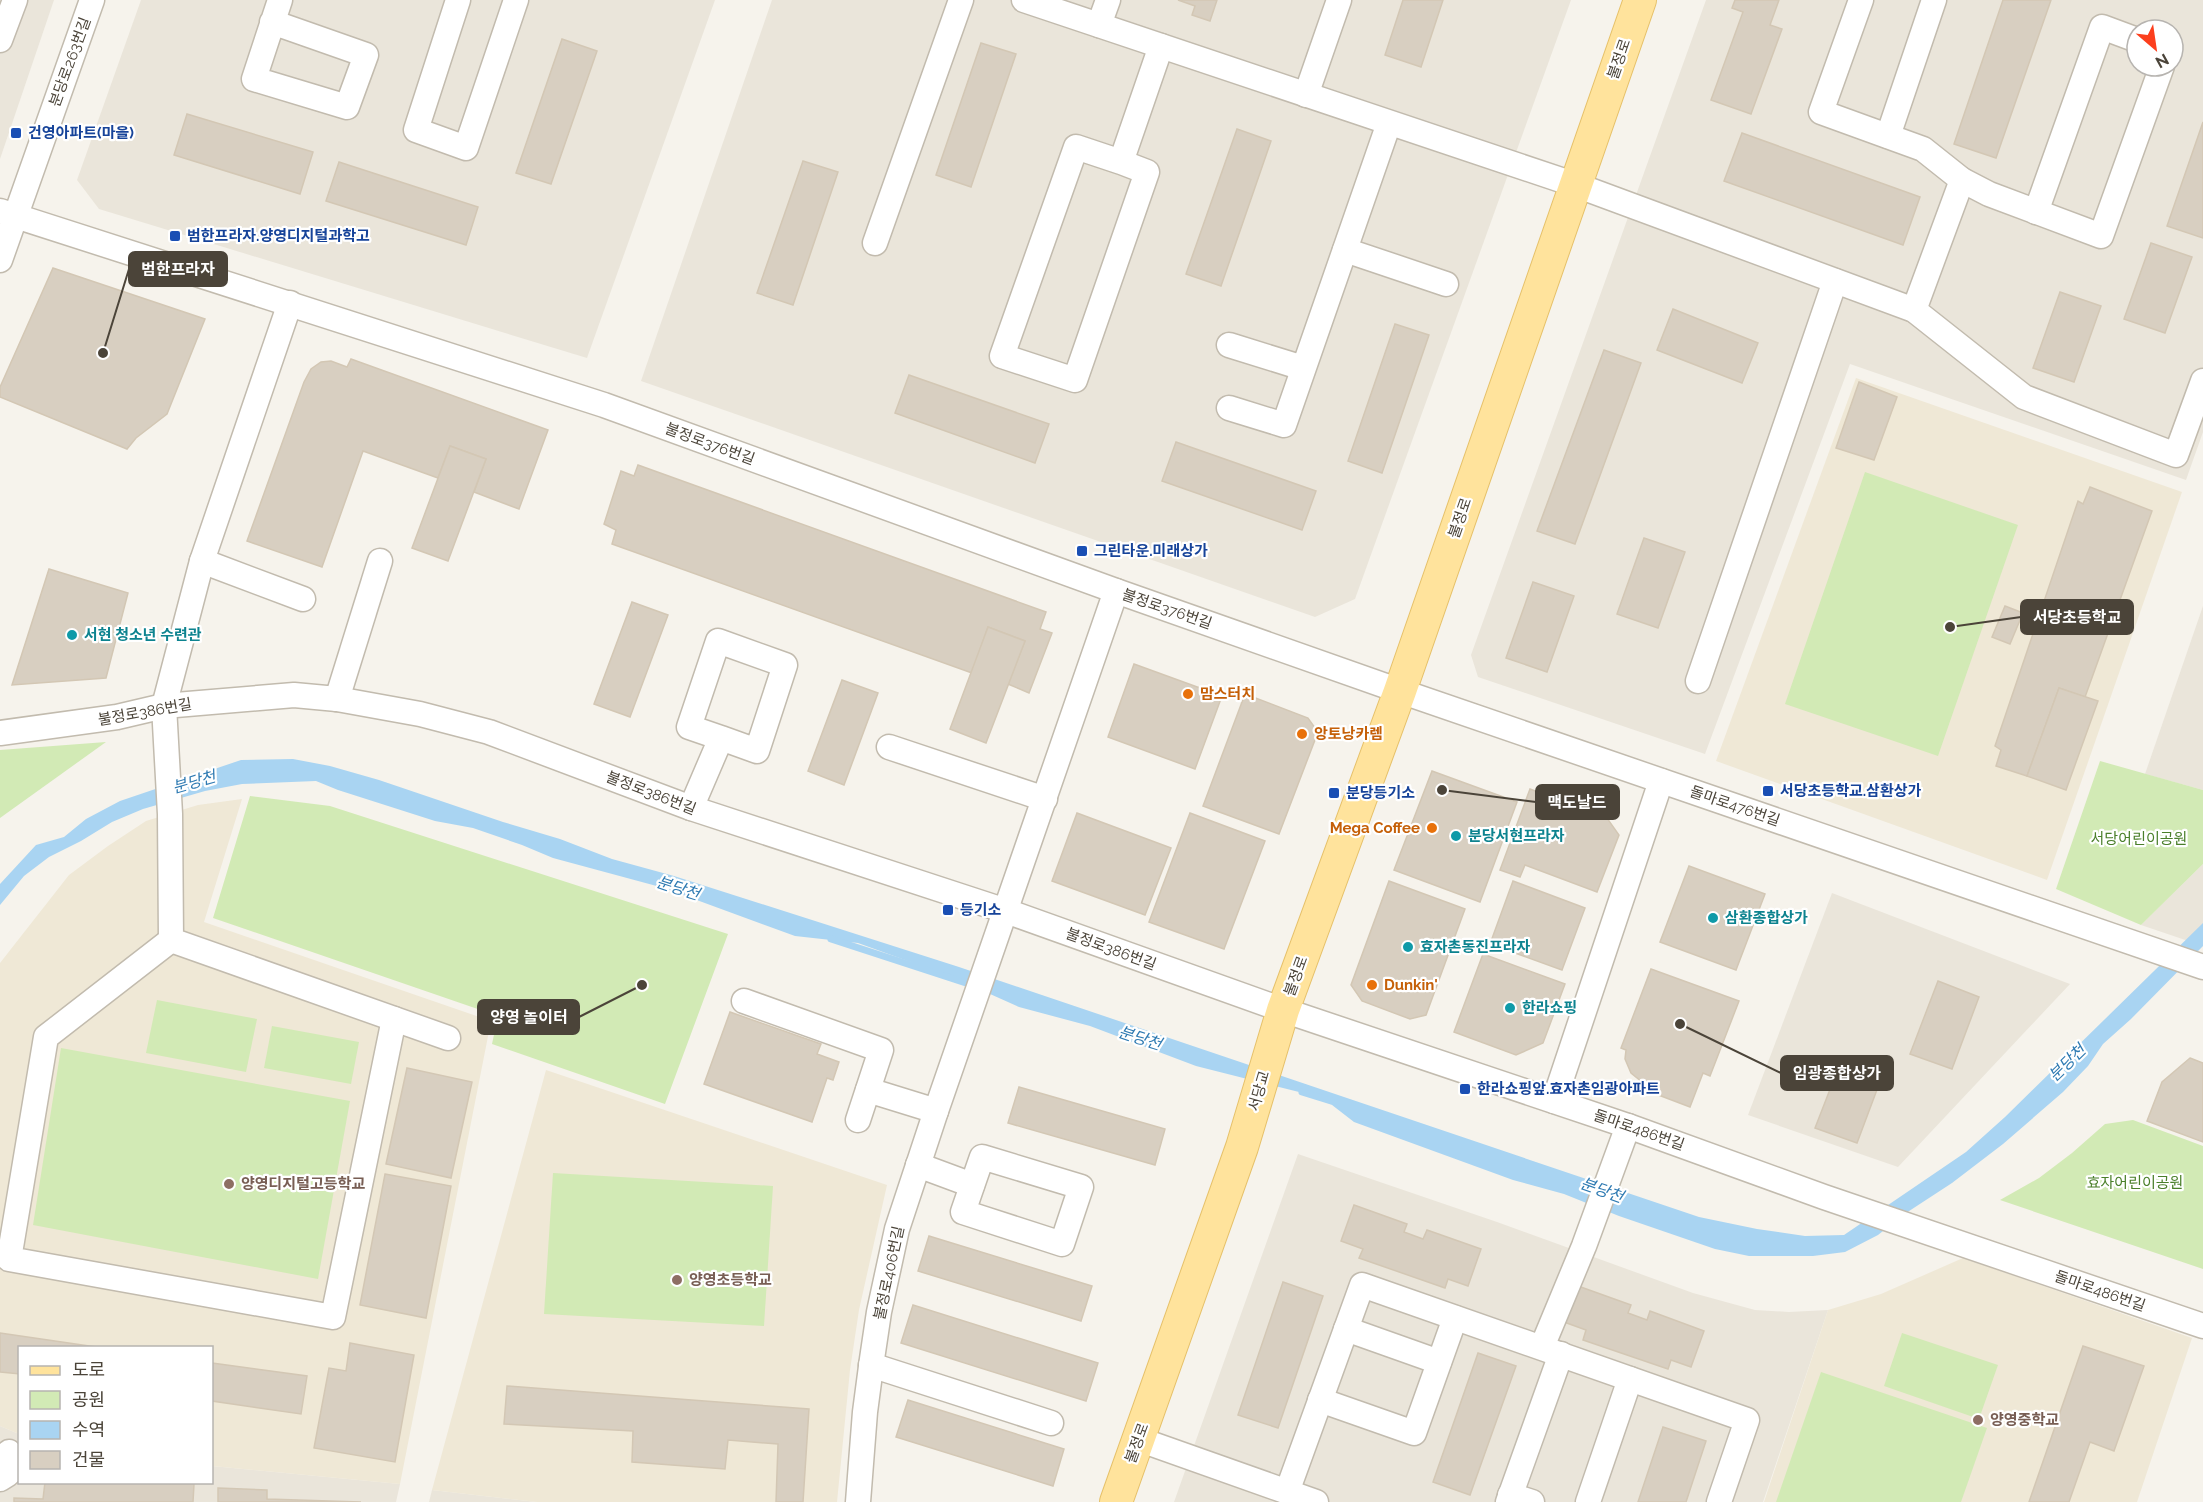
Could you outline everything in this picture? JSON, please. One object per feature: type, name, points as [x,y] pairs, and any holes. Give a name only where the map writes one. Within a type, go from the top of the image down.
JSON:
[{"type":"main road","name":"불정로","points":[[1279,1023],[1400,691],[1640,0]]},
{"type":"main road","name":"서당교","points":[[1242,1147],[1279,1023]]},
{"type":"main road","name":"불정로","points":[[1116,1502],[1242,1147]]},
{"type":"street","points":[[0,40],[15,0]]},
{"type":"street","name":"분당로263번길","points":[[0,260],[7,213],[92,0]]},
{"type":"street","points":[[458,0],[416,130],[466,148],[513,1]]},
{"type":"street","points":[[875,243],[961,0]]},
{"type":"street","points":[[1024,0],[1576,185],[1914,310],[2024,397],[2176,455],[2203,381]]},
{"type":"street","points":[[1099,25],[1108,0]]},
{"type":"street","points":[[1306,95],[1339,0]]},
{"type":"street","points":[[1860,0],[1821,112],[1923,149],[1962,180],[1989,194],[2101,236],[2158,78]]},
{"type":"street","points":[[1888,136],[1934,0]]},
{"type":"street","points":[[276,11],[366,55],[347,107],[254,79],[276,11]]},
{"type":"street","points":[[2036,212],[2102,27],[2125,36]]},
{"type":"street","points":[[1121,162],[1161,46]]},
{"type":"street","points":[[1229,408],[1284,425],[1389,123]]},
{"type":"street","points":[[1076,147],[1121,162],[1147,172],[1075,380],[1002,356],[1076,147]]},
{"type":"street","points":[[1914,310],[1962,180]]},
{"type":"street","name":"불정로376번길","points":[[7,213],[604,405],[1116,591],[1400,691]]},
{"type":"street","points":[[1345,250],[1446,284]]},
{"type":"street","points":[[1698,681],[1835,281]]},
{"type":"street","points":[[171,940],[170,814],[165,714],[202,561],[290,303]]},
{"type":"street","points":[[1228,345],[1304,368]]},
{"type":"street","points":[[202,561],[303,599]]},
{"type":"street","points":[[337,699],[380,561]]},
{"type":"street","name":"불정로406번길","points":[[858,1502],[871,1365],[879,1312],[897,1229],[1116,591]]},
{"type":"street","points":[[718,641],[785,665],[757,751],[721,738],[688,727],[718,641]]},
{"type":"street","name":"돌마로476번길","points":[[1400,691],[2203,967]]},
{"type":"street","name":"불정로386번길","points":[[0,733],[117,717],[165,714],[294,695],[337,699],[420,714],[489,732],[690,808],[1279,1023]]},
{"type":"street","points":[[690,808],[721,738]]},
{"type":"street","points":[[889,747],[1045,799]]},
{"type":"street","points":[[1554,1101],[1661,781]]},
{"type":"street","points":[[171,940],[448,1038]]},
{"type":"street","points":[[171,940],[46,1037],[9,1259],[333,1317],[394,1019]]},
{"type":"street","points":[[744,1001],[881,1050],[858,1120]]},
{"type":"street","name":"돌마로486번길","points":[[1279,1023],[1554,1101],[1627,1129],[2203,1326]]},
{"type":"street","points":[[868,1090],[936,1111]]},
{"type":"street","points":[[1517,1500],[1551,1351],[1584,1246],[1627,1129]]},
{"type":"street","points":[[982,1156],[1081,1187],[1062,1244],[963,1212],[972,1185],[982,1156]]},
{"type":"street","points":[[918,1165],[972,1185]]},
{"type":"street","points":[[1138,1439],[1299,1498],[1320,1400],[1362,1285],[1748,1420],[1719,1502]]},
{"type":"street","points":[[1320,1400],[1414,1433],[1455,1318]]},
{"type":"street","points":[[1346,1329],[1439,1362]]},
{"type":"street","points":[[871,1365],[1051,1423]]},
{"type":"street","points":[[1588,1502],[1630,1379]]},
{"type":"street","points":[[0,1479],[8,1474],[9,1452]]},
{"type":"shaded area","points":[[0,0],[54,0],[0,159]]},
{"type":"shaded area","points":[[141,0],[715,0],[587,358],[99,209],[77,180]]},
{"type":"shaded area","points":[[772,0],[1571,0],[1355,599],[1315,617],[641,381]]},
{"type":"shaded area","points":[[1706,0],[2203,0],[2203,432],[2186,480],[1850,364],[1705,754],[1478,677],[1471,655]]},
{"type":"shaded area","points":[[1856,378],[2182,492],[2047,880],[1716,761]]},
{"type":"shaded area","points":[[2203,606],[2203,790],[2145,774]]},
{"type":"shaded area","name":"양영디지털고등학교","points":[[242,799],[204,922],[491,1021],[400,1484],[213,1466],[213,1346],[18,1346],[18,1434],[0,1426],[0,963],[69,875],[146,821],[198,805]]},
{"type":"shaded area","points":[[2203,864],[2203,946],[2141,925]]},
{"type":"shaded area","points":[[1832,893],[2070,984],[1898,1167],[1748,1115]]},
{"type":"shaded area","name":"양영초등학교","points":[[546,1070],[887,1185],[859,1310],[850,1370],[837,1502],[537,1502],[432,1490]]},
{"type":"shaded area","points":[[1298,1154],[1497,1222],[1693,1293],[1755,1310],[1789,1312],[1828,1310],[1763,1502],[1174,1502]]},
{"type":"shaded area","name":"양영중학교","points":[[1963,1258],[2192,1338],[2137,1502],[1764,1502],[1828,1310],[1881,1294]]},
{"type":"shaded area","points":[[0,1426],[18,1434],[18,1484],[213,1484],[213,1466],[400,1484],[396,1502],[0,1502]]},
{"type":"shaded area","points":[[432,1490],[537,1502],[429,1502]]},
{"type":"green space","points":[[1865,472],[2018,525],[1938,756],[1785,704]]},
{"type":"green space","points":[[106,742],[0,818],[0,750]]},
{"type":"green space","name":"서당어린이공원","points":[[2100,761],[2203,790],[2203,864],[2141,925],[2056,889]]},
{"type":"green space","points":[[250,796],[330,806],[728,934],[665,1104],[492,1044],[498,1016],[213,918]]},
{"type":"green space","points":[[157,1000],[257,1019],[246,1072],[146,1053]]},
{"type":"green space","points":[[272,1026],[359,1042],[351,1084],[264,1068]]},
{"type":"green space","points":[[61,1048],[350,1101],[318,1279],[33,1225]]},
{"type":"green space","name":"효자어린이공원","points":[[2133,1120],[2203,1146],[2203,1269],[2000,1200],[2039,1178],[2105,1124]]},
{"type":"green space","points":[[553,1173],[773,1186],[764,1326],[544,1314]]},
{"type":"green space","points":[[1902,1333],[1998,1365],[1979,1419],[1884,1386]]},
{"type":"green space","points":[[1821,1372],[1987,1428],[1961,1502],[1776,1502]]},
{"type":"water","points":[[293,759],[330,766],[379,780],[560,839],[612,859],[674,876],[959,967],[1699,1217],[1805,1236],[1844,1235],[1966,1152],[2005,1117],[2203,923],[2203,946],[2103,1044],[2088,1066],[2063,1092],[2003,1144],[1878,1235],[1845,1252],[1813,1256],[1749,1256],[1715,1249],[1619,1216],[1564,1194],[1513,1180],[1354,1122],[1323,1098],[1196,1066],[1090,1026],[1019,1007],[952,977],[858,943],[795,936],[664,888],[553,858],[473,828],[435,821],[316,781],[242,784],[205,791],[143,809],[112,822],[49,857],[24,876],[0,905],[0,884],[36,845],[64,837],[86,819],[120,801],[241,760]]},
{"type":"building","points":[[1178,0],[1217,0],[1210,21],[1192,15],[1195,6]]},
{"type":"building","points":[[1403,0],[1443,0],[1421,67],[1385,55]]},
{"type":"building","points":[[1735,0],[1779,0],[1770,25],[1782,29],[1751,114],[1711,100],[1743,12],[1732,8]]},
{"type":"building","points":[[2003,0],[2051,0],[1996,158],[1954,144]]},
{"type":"building","points":[[562,39],[597,51],[551,184],[516,173]]},
{"type":"building","points":[[981,43],[1016,54],[971,187],[936,175]]},
{"type":"building","points":[[187,114],[313,152],[300,194],[174,155]]},
{"type":"building","points":[[2203,122],[2203,238],[2167,226]]},
{"type":"building","points":[[1237,129],[1271,141],[1221,286],[1186,274]]},
{"type":"building","points":[[1742,133],[1920,197],[1903,245],[1724,181]]},
{"type":"building","points":[[803,161],[838,172],[793,305],[757,293]]},
{"type":"building","points":[[339,162],[478,207],[466,245],[326,201]]},
{"type":"building","points":[[2151,243],[2192,257],[2165,333],[2124,319]]},
{"type":"building","points":[[53,268],[205,319],[167,414],[136,438],[127,449],[0,397],[0,387]]},
{"type":"building","points":[[2060,292],[2101,306],[2074,382],[2033,368]]},
{"type":"building","points":[[1673,309],[1758,343],[1742,383],[1657,350]]},
{"type":"building","points":[[1395,324],[1429,335],[1382,473],[1348,461]]},
{"type":"building","points":[[1604,350],[1641,363],[1575,544],[1537,531]]},
{"type":"building","points":[[351,359],[548,430],[519,509],[474,492],[486,459],[450,446],[438,478],[363,451],[322,567],[247,541],[304,382],[311,369],[321,362],[331,361],[347,367]]},
{"type":"building","points":[[909,375],[1049,424],[1035,463],[895,413]]},
{"type":"building","points":[[1859,382],[1897,397],[1874,460],[1836,448]]},
{"type":"building","points":[[1176,442],[1316,491],[1302,530],[1162,481]]},
{"type":"building","points":[[450,446],[486,459],[448,561],[412,548]]},
{"type":"building","points":[[638,465],[1046,612],[1040,629],[1052,633],[1029,693],[1008,684],[1025,641],[988,627],[972,673],[612,544],[616,530],[604,524],[621,471],[634,476]]},
{"type":"building","points":[[2090,487],[2152,511],[2085,697],[2059,688],[2027,776],[1996,766],[2001,750],[1995,746],[2078,501],[2083,504]]},
{"type":"building","points":[[1644,538],[1685,552],[1658,628],[1617,614]]},
{"type":"building","name":"서현 청소년 수련관","points":[[49,569],[128,593],[106,678],[12,685]]},
{"type":"building","points":[[1533,582],[1574,596],[1547,672],[1506,658]]},
{"type":"building","points":[[632,602],[668,615],[630,717],[594,704]]},
{"type":"building","points":[[2005,606],[2023,613],[2010,644],[1992,637]]},
{"type":"building","points":[[988,627],[1025,641],[986,743],[950,729]]},
{"type":"building","points":[[1134,664],[1222,696],[1195,769],[1108,737]]},
{"type":"building","points":[[842,680],[878,693],[844,785],[808,771]]},
{"type":"building","points":[[2059,688],[2098,701],[2066,790],[2027,776]]},
{"type":"building","points":[[1245,694],[1308,718],[1318,732],[1279,834],[1203,806]]},
{"type":"building","name":"분당서현프라자","points":[[1432,771],[1517,802],[1480,902],[1394,870]]},
{"type":"building","points":[[1530,789],[1607,818],[1619,835],[1597,892],[1525,865],[1520,877],[1500,870]]},
{"type":"building","points":[[1077,813],[1171,848],[1145,915],[1052,881]]},
{"type":"building","points":[[1190,813],[1265,841],[1224,949],[1149,922]]},
{"type":"building","name":"삼환종합상가","points":[[1689,866],[1765,894],[1736,970],[1660,942]]},
{"type":"building","name":"효자촌동진프라자","points":[[1389,881],[1465,909],[1426,1015],[1410,1019],[1362,1001],[1351,985]]},
{"type":"building","points":[[1513,881],[1585,908],[1562,970],[1490,944]]},
{"type":"building","name":"한라쇼핑","points":[[1483,954],[1565,984],[1543,1043],[1516,1055],[1454,1032]]},
{"type":"building","points":[[1651,969],[1739,1001],[1710,1076],[1703,1073],[1690,1107],[1640,1088],[1642,1082],[1631,1073],[1625,1059],[1626,1050],[1621,1048]]},
{"type":"building","points":[[1938,981],[1979,997],[1952,1069],[1910,1054]]},
{"type":"building","points":[[730,1012],[821,1044],[817,1054],[839,1062],[833,1080],[827,1078],[812,1122],[704,1084]]},
{"type":"building","points":[[1843,1056],[1884,1071],[1857,1143],[1815,1128]]},
{"type":"building","points":[[2190,1058],[2203,1063],[2203,1142],[2147,1121],[2162,1082]]},
{"type":"building","points":[[407,1068],[472,1082],[451,1178],[386,1164]]},
{"type":"building","points":[[1019,1087],[1165,1129],[1155,1165],[1008,1123]]},
{"type":"building","points":[[385,1174],[451,1186],[426,1318],[360,1305]]},
{"type":"building","points":[[1354,1205],[1407,1224],[1404,1232],[1423,1239],[1427,1230],[1481,1249],[1468,1286],[1448,1279],[1445,1288],[1359,1258],[1363,1249],[1341,1241]]},
{"type":"building","points":[[929,1236],[1092,1286],[1081,1321],[918,1271]]},
{"type":"building","points":[[1283,1282],[1323,1296],[1278,1428],[1238,1415]]},
{"type":"building","points":[[1578,1286],[1631,1305],[1628,1313],[1647,1320],[1650,1311],[1704,1331],[1691,1367],[1671,1360],[1668,1369],[1583,1340],[1586,1330],[1564,1322]]},
{"type":"building","points":[[913,1305],[1098,1363],[1086,1401],[901,1343]]},
{"type":"building","points":[[0,1333],[89,1346],[18,1346],[18,1374],[0,1372]]},
{"type":"building","points":[[350,1343],[414,1355],[395,1462],[314,1448],[329,1368],[346,1371]]},
{"type":"building","points":[[2083,1346],[2144,1366],[2114,1451],[2090,1442],[2069,1502],[2029,1502]]},
{"type":"building","points":[[1478,1353],[1516,1366],[1470,1495],[1433,1482]]},
{"type":"building","points":[[213,1363],[307,1376],[301,1414],[213,1401]]},
{"type":"building","points":[[507,1386],[809,1409],[803,1502],[776,1502],[778,1444],[728,1440],[725,1469],[632,1462],[633,1431],[504,1424]]},
{"type":"building","points":[[908,1400],[1064,1449],[1053,1486],[896,1437]]},
{"type":"building","points":[[1663,1427],[1706,1441],[1686,1502],[1638,1502]]},
{"type":"building","points":[[45,1484],[194,1484],[193,1502],[14,1502],[14,1498],[43,1499]]},
{"type":"building","points":[[218,1488],[267,1490],[267,1499],[361,1502],[218,1502]]},
{"type":"waterway","name":"분당천","points":[[831,939],[969,984]]},
{"type":"waterway","name":"분당천","points":[[1302,1092],[1331,1101]]},
{"type":"place","name":"건영아파트(마을)","points":[[16,133]]},
{"type":"place","name":"범한프라자.양영디지털과학고","points":[[175,236]]},
{"type":"place","name":"범한프라자","points":[[103,353]]},
{"type":"place","name":"그린타운.미래상가","points":[[1082,551]]},
{"type":"place","name":"서당초등학교","points":[[1950,627]]},
{"type":"place","name":"서현 청소년 수련관","points":[[72,635]]},
{"type":"place","name":"맘스터치","points":[[1188,694]]},
{"type":"place","name":"앙토낭카렘","points":[[1302,734]]},
{"type":"place","name":"맥도날드","points":[[1442,790]]},
{"type":"place","name":"서당초등학교.삼환상가","points":[[1768,791]]},
{"type":"place","name":"분당등기소","points":[[1334,793]]},
{"type":"place","name":"Mega Coffee","points":[[1432,828]]},
{"type":"place","name":"분당서현프라자","points":[[1456,836]]},
{"type":"place","name":"등기소","points":[[948,910]]},
{"type":"place","name":"삼환종합상가","points":[[1713,918]]},
{"type":"place","name":"효자촌동진프라자","points":[[1408,947]]},
{"type":"place","name":"양영 놀이터","points":[[642,985]]},
{"type":"place","name":"Dunkin'","points":[[1372,985]]},
{"type":"place","name":"한라쇼핑","points":[[1510,1008]]},
{"type":"place","name":"임광종합상가","points":[[1680,1024]]},
{"type":"place","name":"한라쇼핑앞.효자촌임광아파트","points":[[1465,1089]]},
{"type":"place","name":"양영디지털고등학교","points":[[229,1184]]},
{"type":"place","name":"양영초등학교","points":[[677,1280]]},
{"type":"place","name":"양영중학교","points":[[1978,1420]]}]
